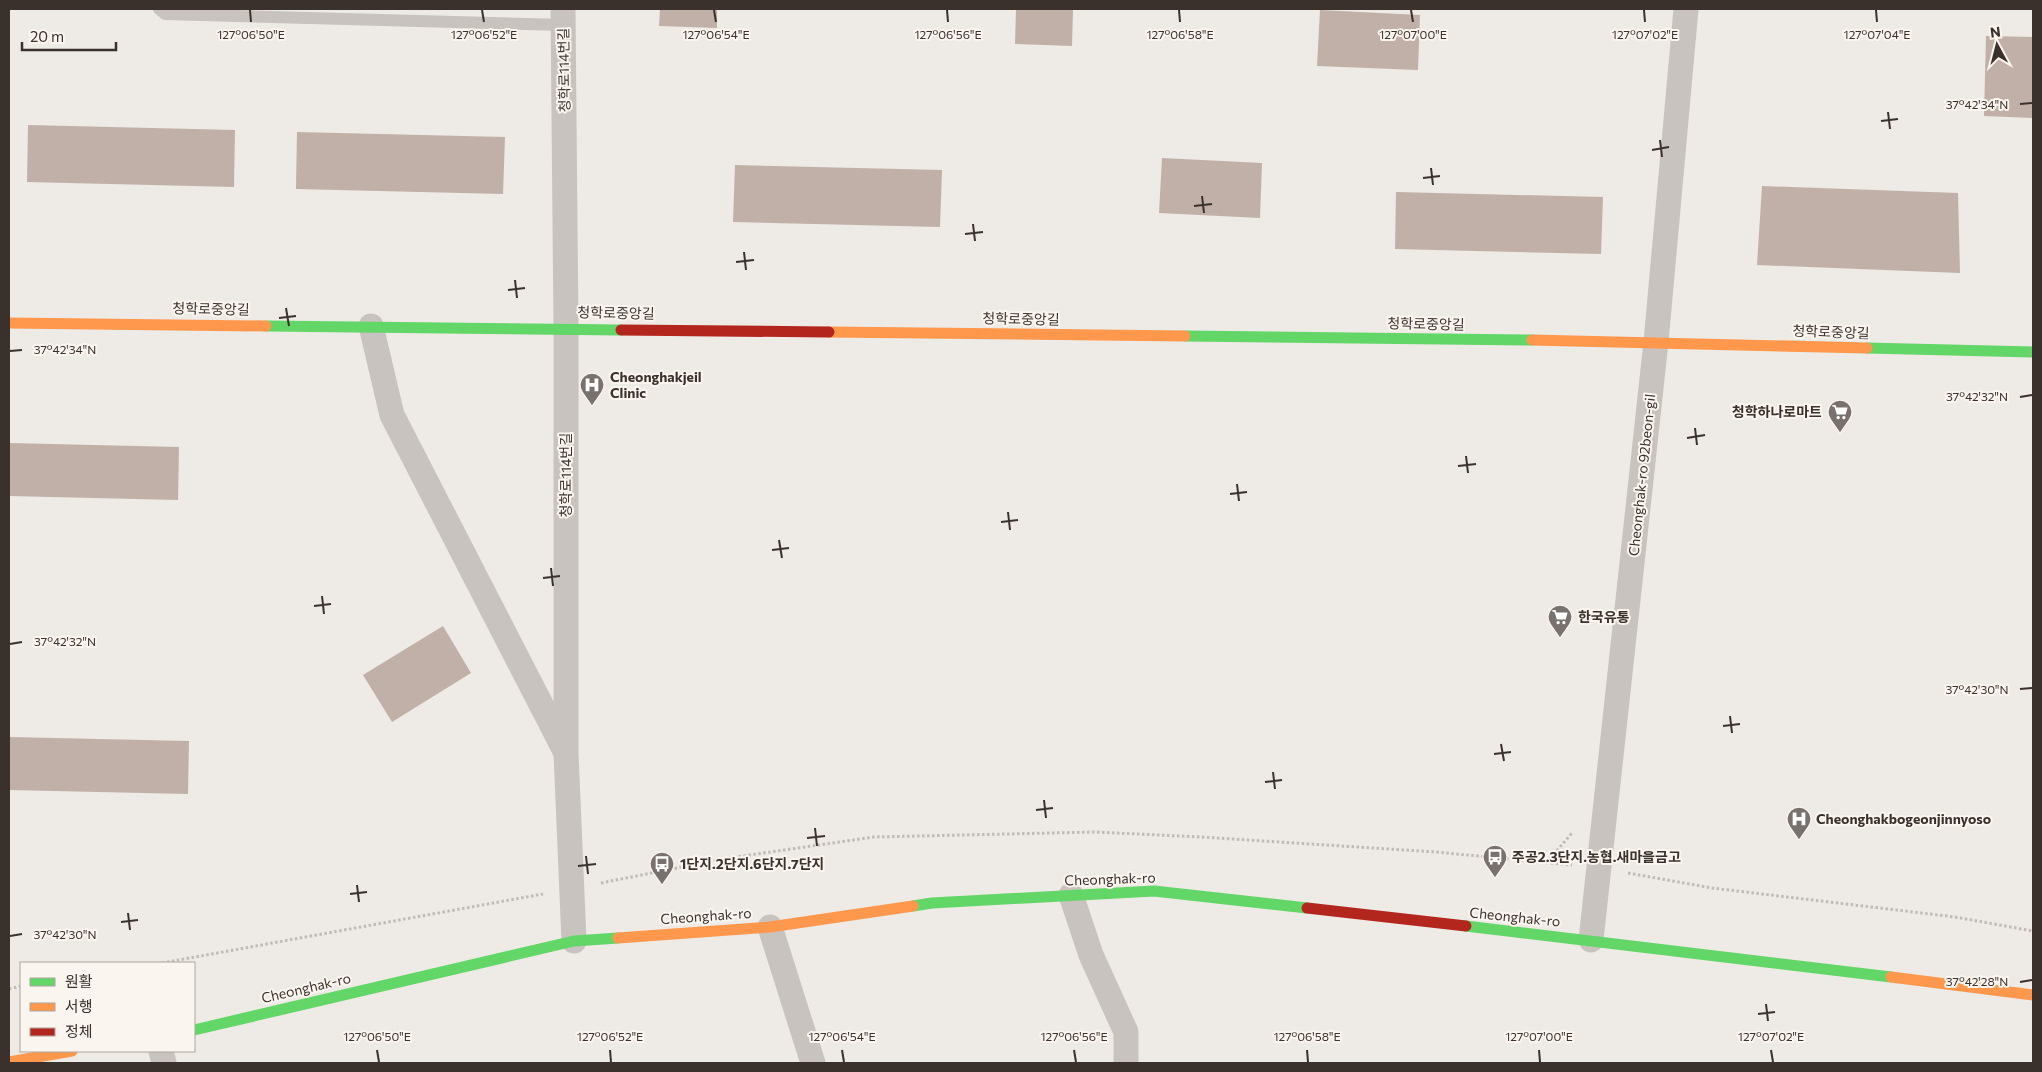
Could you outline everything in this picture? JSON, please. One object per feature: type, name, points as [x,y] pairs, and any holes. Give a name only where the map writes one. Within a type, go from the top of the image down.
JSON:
[{"type":"street","name":"Cheonghak-ro 92beon-gil","points":[[1591,940],[1656,342],[1686,9]]},
{"type":"street","name":"청학로114번길","points":[[563,17],[566,328],[566,753],[574,941]]},
{"type":"street","name":"청학로중앙길","points":[[9,322],[1656,342],[2033,352]]},
{"type":"street","points":[[370,326],[392,415],[566,753]]},
{"type":"street","name":"Cheonghak-ro","points":[[195,1030],[574,941],[770,927],[932,903],[1154,891],[1591,940],[2033,995]]},
{"type":"street","points":[[1071,895],[1091,956],[1126,1032],[1126,1063]]},
{"type":"street","points":[[770,927],[813,1063]]},
{"type":"street","points":[[9,1062],[66,1052]]},
{"type":"lane","points":[[159,9],[165,14],[563,17]]},
{"type":"building","points":[[660,9],[717,9],[717,28],[659,26]]},
{"type":"building","points":[[1016,9],[1073,9],[1072,46],[1015,44]]},
{"type":"building","points":[[1320,10],[1420,15],[1418,70],[1317,66]]},
{"type":"building","points":[[1986,36],[2033,37],[2033,118],[1984,116]]},
{"type":"building","points":[[28,125],[235,130],[234,187],[27,182]]},
{"type":"building","points":[[297,132],[505,137],[503,194],[296,189]]},
{"type":"building","points":[[1162,158],[1262,163],[1260,218],[1159,213]]},
{"type":"building","points":[[735,165],[942,170],[940,227],[733,222]]},
{"type":"building","points":[[1762,186],[1958,193],[1960,273],[1757,265]]},
{"type":"building","points":[[1396,192],[1603,197],[1601,254],[1395,249]]},
{"type":"building","points":[[9,443],[179,447],[178,500],[9,496]]},
{"type":"building","points":[[443,626],[471,673],[392,722],[363,675]]},
{"type":"building","points":[[9,737],[189,741],[188,794],[9,790]]},
{"type":"traffic: fast","points":[[266,326],[621,330]]},
{"type":"traffic: fast","points":[[1185,336],[1532,340]]},
{"type":"traffic: fast","points":[[1867,348],[2033,352]]},
{"type":"traffic: fast","points":[[913,906],[932,903],[1154,891],[1307,908]]},
{"type":"traffic: fast","points":[[1466,926],[1891,977]]},
{"type":"traffic: fast","points":[[195,1030],[574,941],[618,938]]},
{"type":"traffic: slow","points":[[9,323],[266,326]]},
{"type":"traffic: slow","points":[[829,332],[1185,336]]},
{"type":"traffic: slow","points":[[1532,340],[1867,348]]},
{"type":"traffic: slow","points":[[618,938],[770,927],[913,906]]},
{"type":"traffic: slow","points":[[1891,977],[2033,995]]},
{"type":"traffic: slow","points":[[9,1062],[66,1052]]},
{"type":"traffic: jam","points":[[621,330],[829,332]]},
{"type":"traffic: jam","points":[[1307,908],[1466,926]]},
{"type":"place","name":"Cheonghakjeil Clinic","points":[[592,406]]},
{"type":"place","name":"청학하나로마트","points":[[1840,433]]},
{"type":"place","name":"한국유통","points":[[1560,638]]},
{"type":"place","name":"Cheonghakbogeonjinnyoso","points":[[1799,840]]},
{"type":"place","name":"주공2.3단지.농협.새마을금고","points":[[1495,878]]},
{"type":"place","name":"1단지.2단지.6단지.7단지","points":[[662,885]]}]
